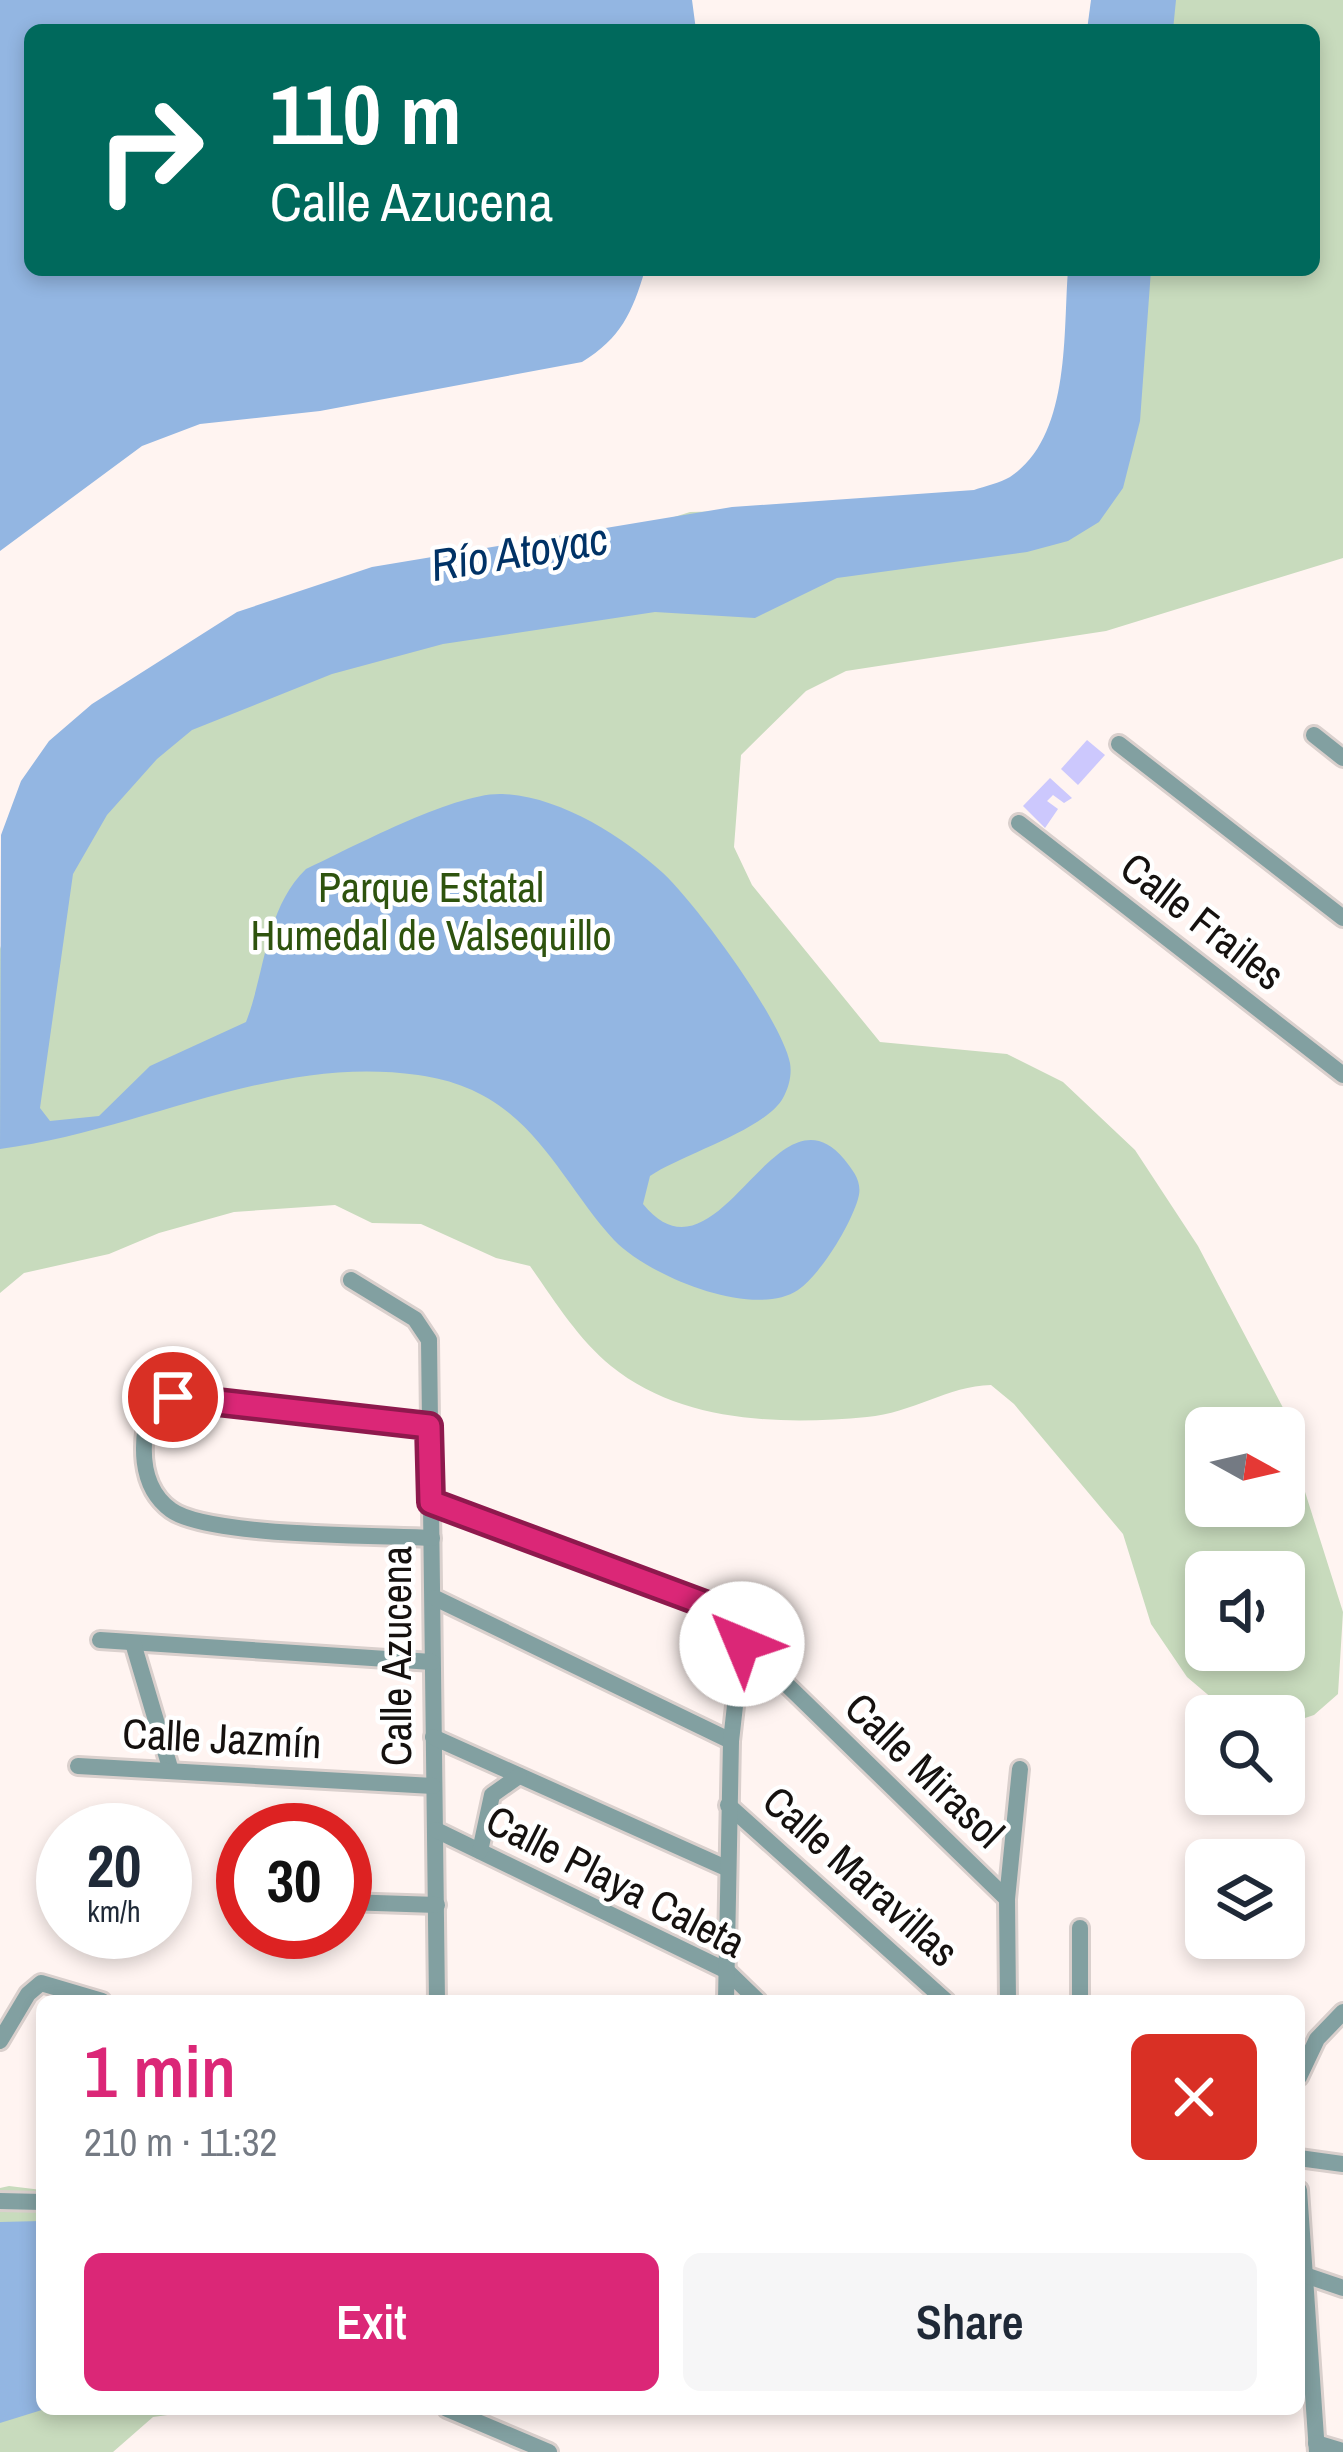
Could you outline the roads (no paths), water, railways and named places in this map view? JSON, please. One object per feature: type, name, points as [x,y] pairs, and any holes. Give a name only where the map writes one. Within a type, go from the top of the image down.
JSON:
[{"type":"street","points":[[1314,735],[1343,758]]},
{"type":"street","points":[[1119,744],[1343,918]]},
{"type":"street","name":"Calle Frailes","points":[[1019,823],[1343,1075]]},
{"type":"street","name":"Calle Azucena","points":[[351,1280],[424,1329],[429,1340],[433,1738],[442,1995]]},
{"type":"street","points":[[429,1426],[158,1399],[147,1417],[143,1461],[147,1479],[171,1510],[208,1522],[432,1538]]},
{"type":"street","name":"Calle Mirasol","points":[[431,1502],[705,1604],[1007,1899]]},
{"type":"street","points":[[435,1598],[731,1741]]},
{"type":"street","points":[[100,1640],[432,1662]]},
{"type":"street","points":[[133,1642],[171,1771]]},
{"type":"street","points":[[725,1995],[731,1741],[742,1644]]},
{"type":"street","points":[[433,1738],[726,1868]]},
{"type":"street","name":"Calle Jazmín","points":[[78,1766],[434,1786]]},
{"type":"street","points":[[1008,1995],[1007,1899],[1020,1768]]},
{"type":"street","points":[[480,1851],[492,1795],[519,1776]]},
{"type":"street","name":"Calle Maravillas","points":[[728,1805],[939,1995]]},
{"type":"street","name":"Calle Playa Caleta","points":[[436,1830],[727,1970],[752,1995]]},
{"type":"street","points":[[372,1903],[437,1905]]},
{"type":"street","points":[[1080,1928],[1080,1995]]},
{"type":"street","points":[[0,2041],[28,1994],[41,1983],[82,1995]]},
{"type":"street","points":[[1305,2064],[1317,2039],[1343,2012]]},
{"type":"street","points":[[1305,2159],[1343,2164]]},
{"type":"street","points":[[0,2201],[36,2202]]},
{"type":"street","points":[[1343,2288],[1305,2275],[1305,2365],[1316,2447],[1343,2451]]},
{"type":"street","points":[[461,2415],[549,2452]]},
{"type":"water","points":[[0,0],[692,0],[695,24],[24,24],[24,276],[643,276],[616,334],[582,362],[320,411],[200,424],[142,446],[0,551]]},
{"type":"water","points":[[1091,0],[1176,0],[1174,24],[1088,24]]},
{"type":"water","name":"Río Atoyac","points":[[1068,276],[1151,276],[1140,421],[1123,488],[1099,522],[1068,541],[1027,552],[837,578],[755,618],[655,612],[443,644],[332,674],[192,730],[157,759],[107,815],[73,874],[40,1108],[50,1121],[99,1116],[150,1066],[246,1022],[274,921],[306,869],[403,823],[482,796],[524,796],[567,810],[609,832],[663,873],[696,910],[755,992],[790,1063],[787,1090],[773,1110],[742,1131],[650,1176],[643,1204],[670,1225],[696,1224],[794,1144],[819,1141],[844,1159],[857,1177],[859,1193],[834,1249],[798,1290],[779,1298],[729,1297],[650,1267],[614,1240],[538,1142],[509,1113],[478,1093],[431,1077],[364,1071],[311,1075],[0,1149],[1,835],[21,781],[49,741],[92,704],[237,612],[372,567],[732,507],[974,490],[1006,479],[1030,459],[1044,437],[1054,411],[1064,353]]},
{"type":"water","points":[[36,2221],[36,2412],[0,2423],[0,2222]]},
{"type":"park label","name":"Parque Estatal Humedal de Valsequillo","points":[[431,911]]}]
